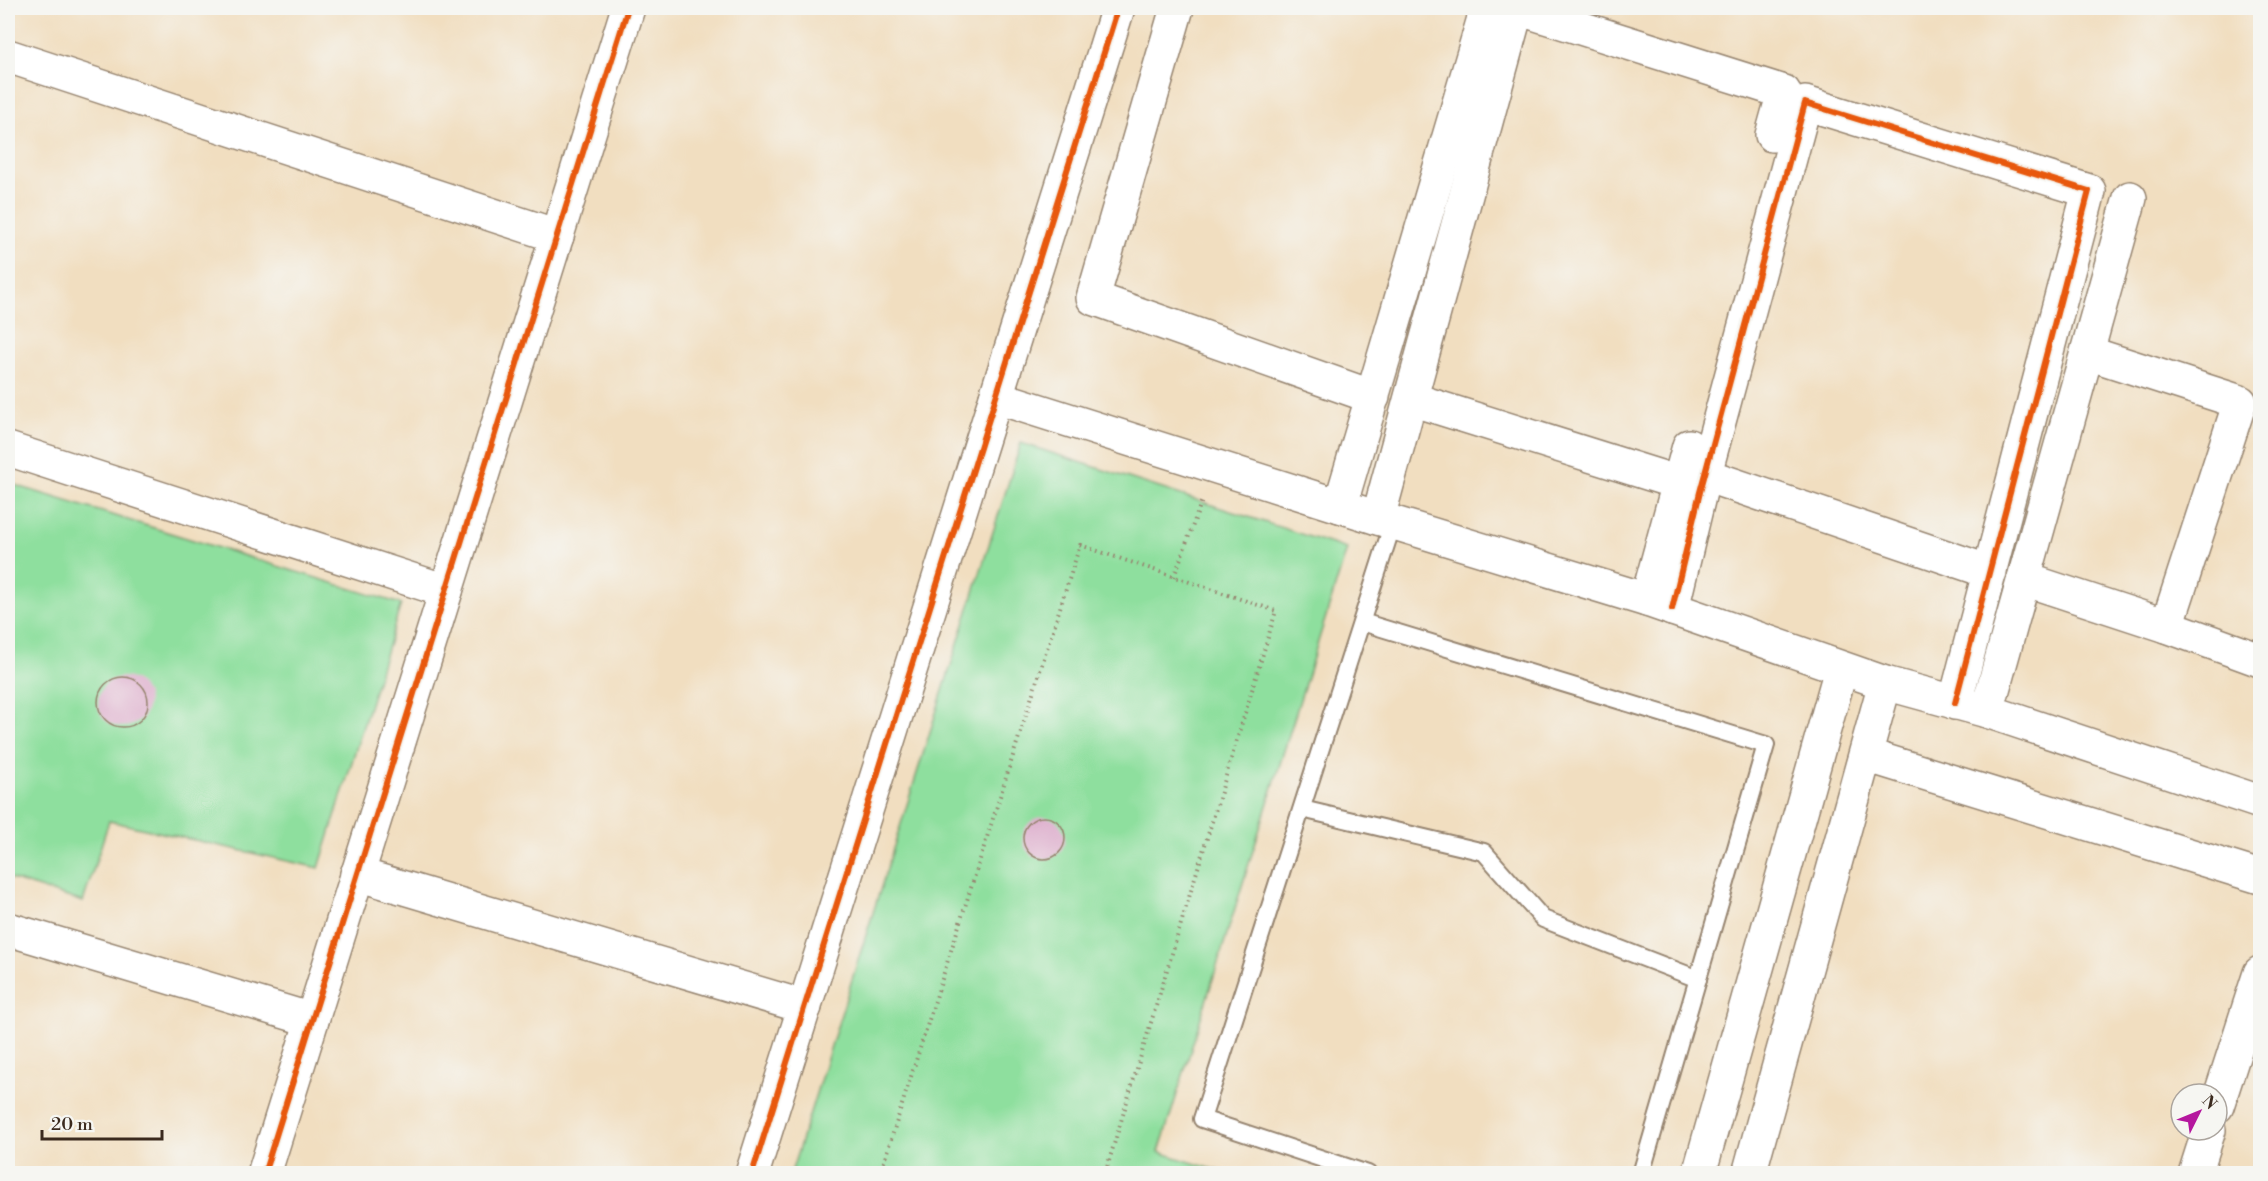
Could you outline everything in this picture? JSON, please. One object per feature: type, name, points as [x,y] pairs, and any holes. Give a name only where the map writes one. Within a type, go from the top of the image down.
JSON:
[{"type":"street","points":[[264,1173],[628,8]]},
{"type":"street","points":[[752,1173],[1118,8]]},
{"type":"street","points":[[1177,8],[1093,298],[1373,397]]},
{"type":"street","points":[[1340,506],[1487,8]]},
{"type":"street","points":[[1385,520],[1411,399],[1517,8],[1784,92],[1694,484]]},
{"type":"street","points":[[8,56],[557,236]]},
{"type":"street","points":[[1659,605],[1804,103],[2089,191],[1955,703]]},
{"type":"street","points":[[1987,711],[2130,198]]},
{"type":"street","points":[[2088,353],[2250,406],[2167,626]]},
{"type":"street","points":[[996,397],[1659,605],[1841,669],[1987,711],[2260,802]]},
{"type":"street","points":[[1411,399],[1694,484],[1987,583]]},
{"type":"street","points":[[8,449],[446,591]]},
{"type":"street","points":[[2024,579],[2167,626],[2260,660]]},
{"type":"street","points":[[1699,1173],[1841,669]]},
{"type":"street","points":[[1749,1173],[1885,683]]},
{"type":"street","points":[[1866,755],[2260,877]]},
{"type":"street","points":[[357,874],[805,1007]]},
{"type":"street","points":[[8,929],[312,1020]]},
{"type":"street","points":[[2225,1082],[2260,973]]},
{"type":"street","points":[[2195,1173],[2205,1142]]},
{"type":"lane","points":[[1368,1173],[1202,1119],[1362,622],[1385,520]]},
{"type":"lane","points":[[1362,622],[1766,745],[1641,1173]]},
{"type":"lane","points":[[1302,809],[1485,852],[1543,919],[1698,979]]},
{"type":"path","points":[[1174,577],[1214,466]]},
{"type":"path","points":[[880,1173],[1080,545],[1275,611],[1105,1173]]},
{"type":"green space","points":[[1021,443],[1347,549],[1159,1152],[1225,1173],[791,1173]]},
{"type":"green space","points":[[8,483],[401,604],[319,868],[109,821],[83,902],[8,878]]},
{"type":"building","points":[[118,677],[128,677],[141,684],[148,697],[148,707],[141,720],[128,727],[118,727],[109,723],[102,716],[98,707],[98,697],[102,688],[109,681]]},
{"type":"building","points":[[1044,817],[1052,818],[1059,823],[1064,830],[1064,846],[1059,853],[1052,858],[1044,859],[1036,858],[1029,853],[1024,846],[1023,838],[1024,830],[1029,823],[1036,818]]},
{"type":"cycle path","points":[[264,1174],[628,8]]},
{"type":"cycle path","points":[[752,1174],[1118,8]]},
{"type":"cycle path","points":[[1672,609],[1700,492],[1805,103],[2089,191],[1955,703]]}]
